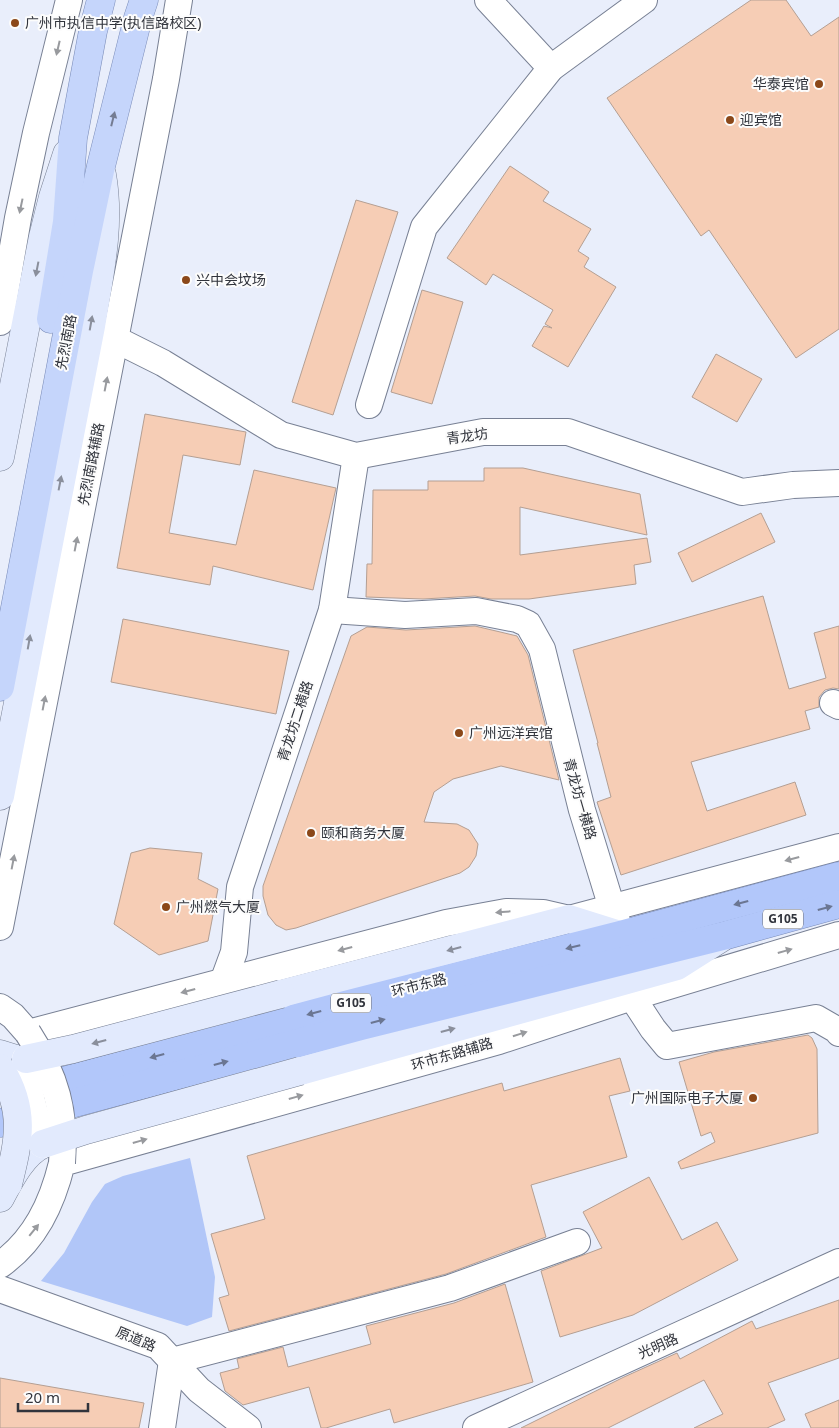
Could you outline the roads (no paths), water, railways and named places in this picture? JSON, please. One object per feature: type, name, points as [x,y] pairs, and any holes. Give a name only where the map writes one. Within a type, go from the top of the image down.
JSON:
[{"type":"highway","name":"环市东路","points":[[0,1098],[415,986],[620,935],[839,876]]},
{"type":"highway","name":"环市东路","points":[[0,1123],[415,1012],[607,965],[839,904]]},
{"type":"main road","name":"先烈南路","points":[[67,222],[72,138],[100,0]]},
{"type":"main road","name":"先烈南路","points":[[0,687],[40,428],[67,222],[120,0]]},
{"type":"main road","name":"先烈南路","points":[[0,594],[101,166],[133,35],[144,0]]},
{"type":"main road","points":[[0,457],[43,237],[53,196],[72,138]]},
{"type":"main road","points":[[0,796],[91,326],[102,256],[106,194],[101,166]]},
{"type":"main road","points":[[0,1054],[16,1059],[27,1046],[73,1049],[569,919],[620,935]]},
{"type":"main road","points":[[4,1191],[25,1158],[38,1146],[86,1130],[677,966],[727,934]]},
{"type":"main road","points":[[0,1068],[13,1093],[19,1125],[16,1152],[4,1191]]},
{"type":"street","points":[[0,322],[18,218],[32,152],[69,0]]},
{"type":"street","name":"先烈南路辅路","points":[[0,927],[166,79],[179,0]]},
{"type":"street","points":[[488,0],[552,68]]},
{"type":"street","points":[[369,405],[424,227],[552,68],[644,0]]},
{"type":"street","name":"青龙坊","points":[[115,339],[163,363],[281,435],[356,456],[483,432],[568,432],[742,492],[793,485],[839,483]]},
{"type":"street","name":"青龙坊二横路","points":[[223,982],[234,952],[240,887],[332,610],[356,456]]},
{"type":"street","name":"青龙坊一横路","points":[[332,610],[405,615],[476,611],[517,619],[528,624],[542,649],[582,810],[620,935]]},
{"type":"street","points":[[27,1046],[223,982],[446,923],[490,914],[523,912],[544,913],[569,919],[839,847]]},
{"type":"street","name":"环市东路辅路","points":[[62,1163],[498,1041],[738,964],[839,936]]},
{"type":"street","points":[[607,965],[677,966],[738,964]]},
{"type":"street","points":[[677,966],[632,997],[652,1029],[667,1046],[816,1018],[839,1032]]},
{"type":"street","points":[[0,1007],[13,1016],[27,1046],[26,1072],[28,1086],[44,1144]]},
{"type":"street","points":[[0,1265],[14,1255],[40,1223],[56,1189],[62,1163],[64,1140],[61,1110],[50,1072],[39,1050],[27,1046]]},
{"type":"street","points":[[162,1428],[172,1362],[450,1288],[577,1242]]},
{"type":"street","name":"光明路","points":[[476,1428],[839,1262]]},
{"type":"street","name":"原道路","points":[[0,1289],[158,1346],[199,1390],[248,1428]]},
{"type":"place","name":"广州市执信中学(执信路校区)","points":[[15,23]]},
{"type":"place","name":"华泰宾馆","points":[[819,84]]},
{"type":"place","name":"迎宾馆","points":[[730,120]]},
{"type":"place","name":"兴中会坟场","points":[[186,280]]},
{"type":"place","name":"广州远洋宾馆","points":[[459,733]]},
{"type":"place","name":"颐和商务大厦","points":[[311,833]]},
{"type":"place","name":"广州燃气大厦","points":[[166,907]]},
{"type":"place","name":"广州国际电子大厦","points":[[753,1098]]}]
